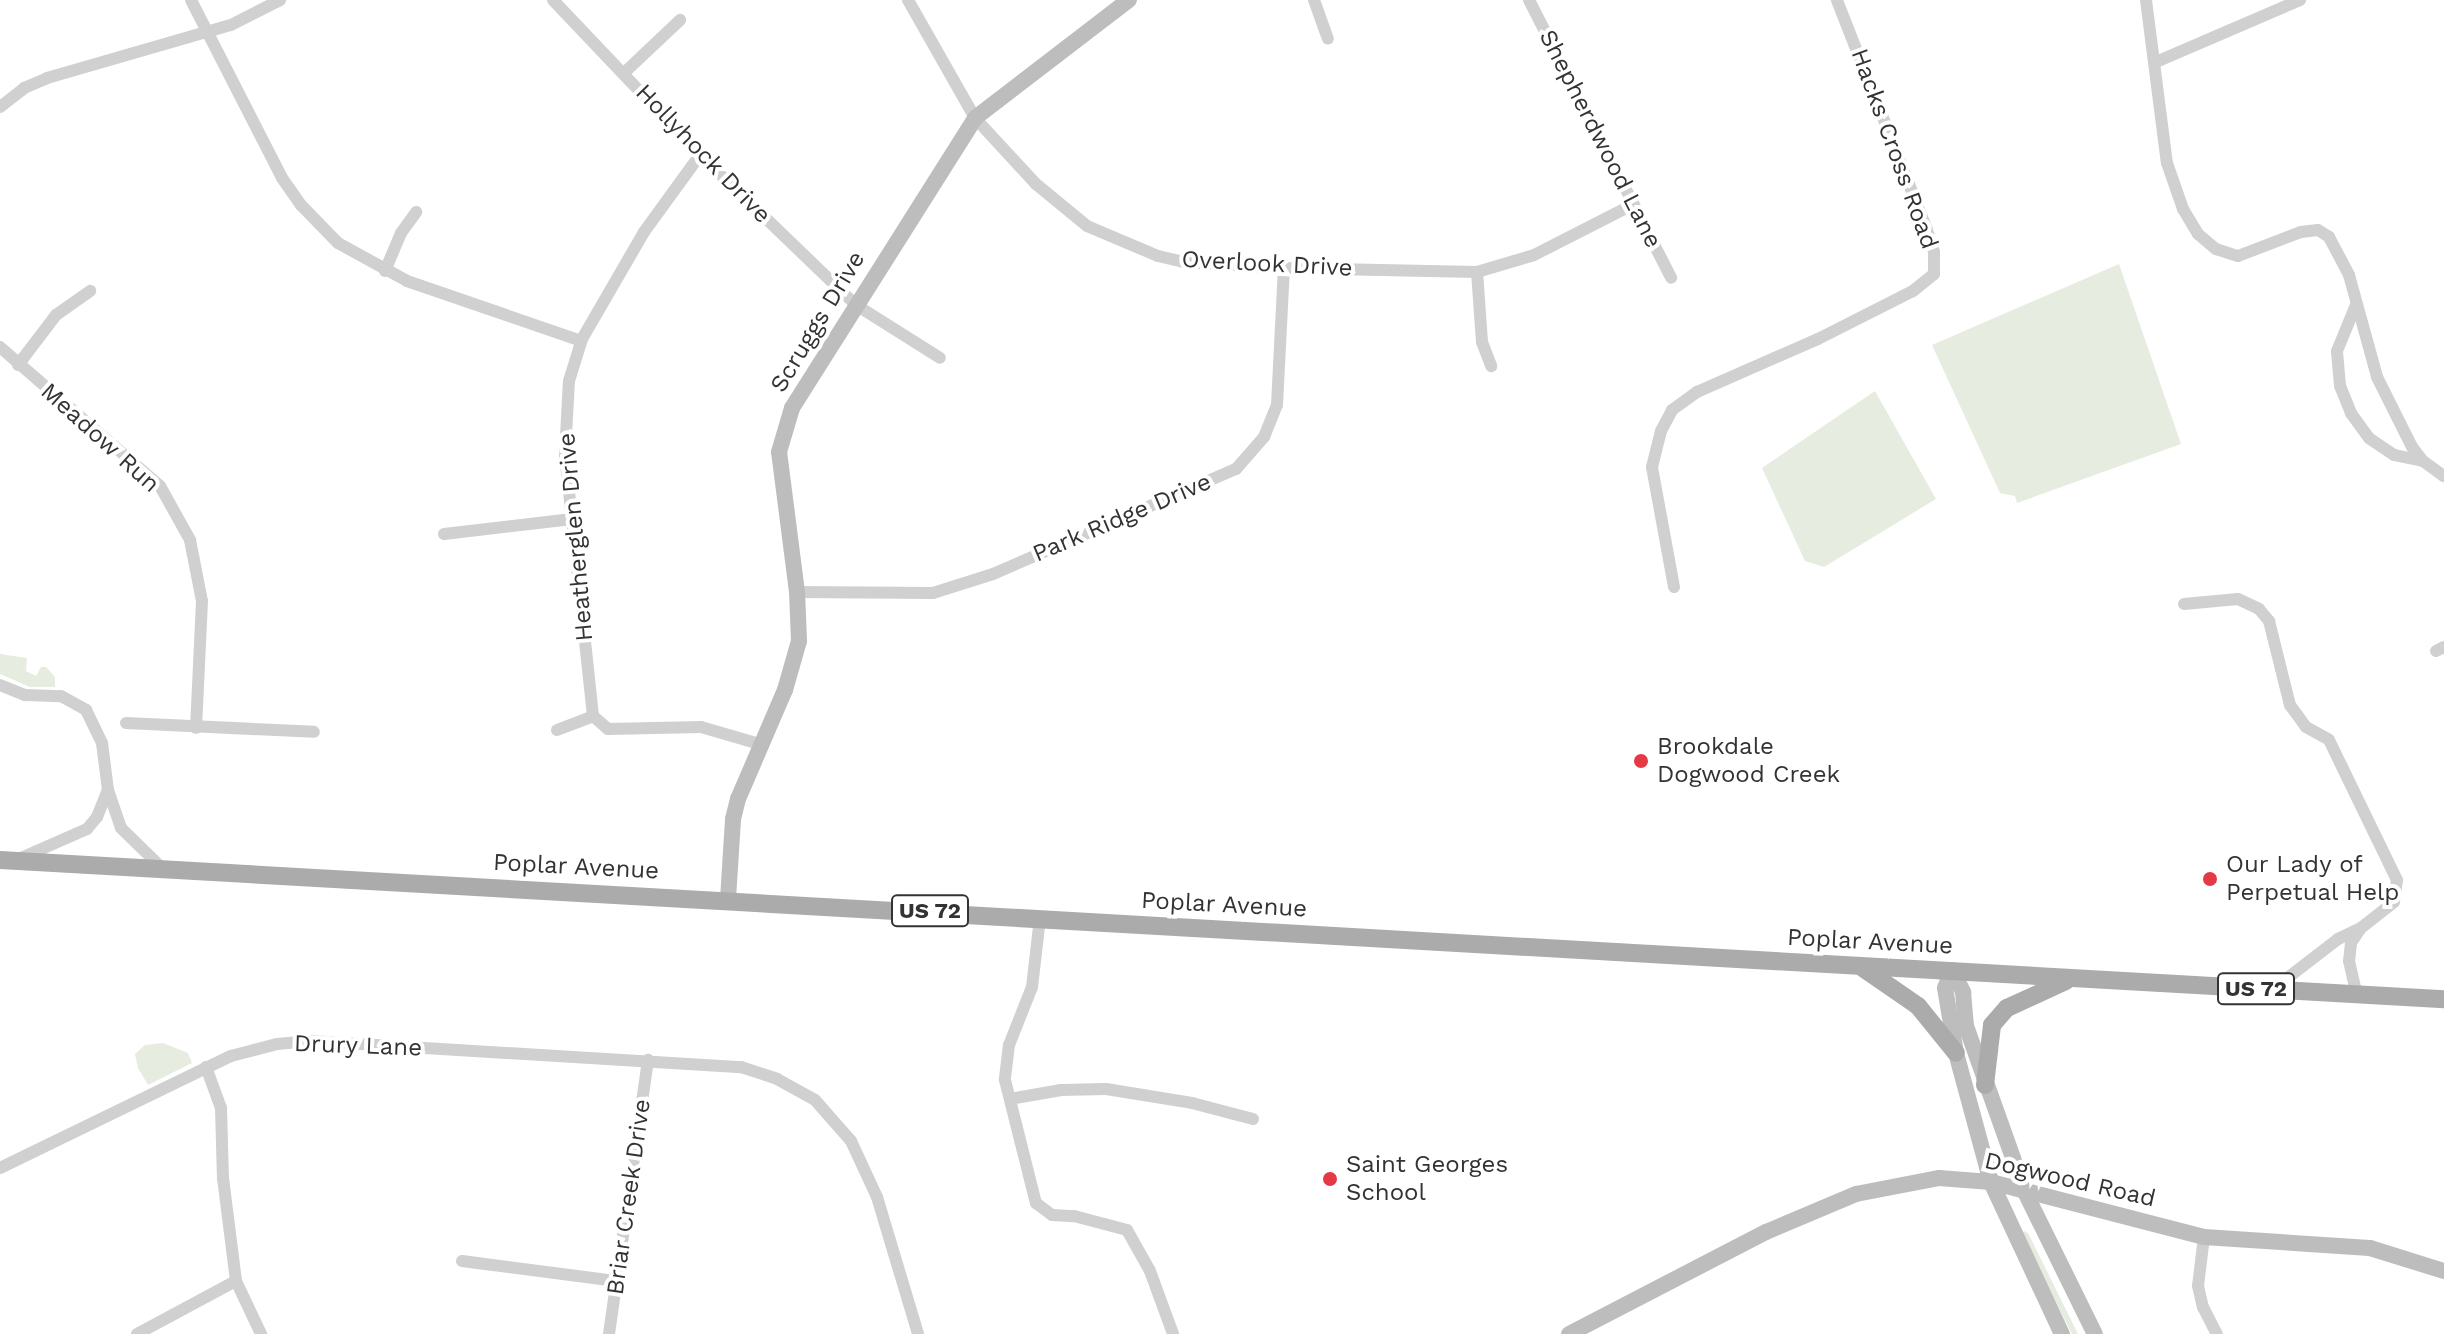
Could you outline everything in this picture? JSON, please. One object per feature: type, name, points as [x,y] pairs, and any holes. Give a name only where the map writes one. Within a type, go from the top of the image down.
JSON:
[{"type":"main road","name":"Poplar Avenue","points":[[7,861],[728,899],[1952,970],[2069,980],[2444,999]]},
{"type":"main road","points":[[1860,967],[1918,1006],[1956,1053]]},
{"type":"main road","points":[[1985,1085],[1992,1025],[2007,1008],[2069,980]]},
{"type":"street","points":[[191,0],[287,186],[338,243],[385,271],[581,341]]},
{"type":"street","points":[[0,107],[24,88],[47,78],[208,32],[280,0]]},
{"type":"street","name":"Hollyhock Drive","points":[[553,0],[625,72],[700,155],[856,305],[940,358]]},
{"type":"street","name":"Overlook Drive","points":[[908,0],[975,118],[1051,198],[1099,232],[1184,262],[1284,268],[1477,272],[1534,255],[1634,204]]},
{"type":"street","name":"Scruggs Drive","points":[[728,899],[733,819],[759,744],[785,690],[799,641],[797,592],[779,452],[792,408],[975,118],[1129,0]]},
{"type":"street","points":[[1314,0],[1328,39]]},
{"type":"street","name":"Shepherdwood Lane","points":[[1529,0],[1671,278]]},
{"type":"street","name":"Hacks Cross Road","points":[[1674,587],[1652,467],[1666,419],[1682,400],[1818,339],[1924,285],[1934,274],[1934,252],[1927,230],[1837,0]]},
{"type":"street","points":[[2146,0],[2167,163],[2177,198],[2198,234],[2216,249],[2238,256],[2301,232],[2318,230],[2329,237],[2349,275],[2377,377],[2412,447],[2423,461],[2444,476]]},
{"type":"street","points":[[2156,62],[2300,0]]},
{"type":"street","points":[[625,72],[680,20]]},
{"type":"street","name":"Heatherglen Drive","points":[[593,716],[572,519],[565,415],[569,381],[581,341],[644,232],[700,155]]},
{"type":"street","points":[[385,271],[401,233],[416,212]]},
{"type":"street","name":"Park Ridge Drive","points":[[797,592],[933,593],[993,574],[1236,469],[1264,437],[1277,405],[1284,268]]},
{"type":"street","points":[[1477,272],[1482,342],[1491,366]]},
{"type":"street","points":[[18,365],[56,315],[90,291]]},
{"type":"street","points":[[2356,305],[2337,351],[2340,386],[2351,413],[2369,438],[2394,455],[2423,461]]},
{"type":"street","name":"Meadow Run","points":[[0,347],[160,486],[190,540],[202,601],[196,728]]},
{"type":"street","points":[[444,534],[572,519]]},
{"type":"street","points":[[2184,604],[2238,599],[2259,609],[2269,621],[2290,705],[2306,727],[2329,740],[2397,880],[2394,902],[2361,928],[2338,939],[2272,990]]},
{"type":"street","points":[[0,685],[25,695],[61,696],[86,710],[102,743],[108,790],[121,828],[164,869]]},
{"type":"street","points":[[557,730],[593,716],[608,729],[701,727],[759,744]]},
{"type":"street","points":[[126,723],[314,732]]},
{"type":"street","points":[[7,861],[87,829],[97,817],[108,790]]},
{"type":"street","points":[[1040,918],[1032,987],[1009,1045],[1005,1080],[1036,1203],[1052,1215],[1074,1216],[1127,1230],[1150,1271],[1173,1334]]},
{"type":"street","points":[[2357,995],[2349,961],[2351,943],[2361,928]]},
{"type":"street","points":[[1952,970],[1945,988],[1956,1053],[1991,1182],[2062,1334]]},
{"type":"street","points":[[1952,970],[1963,992],[1966,1026],[1985,1085],[2025,1192],[2095,1334]]},
{"type":"street","name":"Drury Lane","points":[[0,1168],[206,1067],[257,1047],[311,1041],[648,1060],[748,1069],[815,1100],[851,1141],[877,1197],[918,1334]]},
{"type":"street","name":"Briar Creek Drive","points":[[609,1334],[648,1060]]},
{"type":"street","points":[[206,1067],[219,1098],[224,1128],[223,1178],[236,1281],[261,1334]]},
{"type":"street","points":[[1010,1099],[1061,1090],[1106,1089],[1192,1103],[1253,1119]]},
{"type":"street","name":"Dogwood Road","points":[[1569,1334],[1766,1232],[1856,1194],[1939,1178],[1991,1182],[2204,1237],[2370,1248],[2444,1271]]},
{"type":"street","points":[[2204,1237],[2198,1286],[2203,1307],[2217,1334]]},
{"type":"street","points":[[462,1261],[617,1281]]},
{"type":"street","points":[[137,1334],[236,1281]]},
{"type":"shaded area","points":[[2119,264],[2181,444],[2017,503],[2015,496],[2000,493],[1932,345]]},
{"type":"shaded area","points":[[1875,391],[1936,499],[1824,567],[1805,561],[1762,468]]},
{"type":"shaded area","points":[[0,654],[27,658],[26,671],[36,676],[41,667],[46,667],[55,677],[55,687],[30,687],[0,674]]},
{"type":"shaded area","points":[[163,1043],[188,1053],[192,1063],[148,1085],[138,1068],[135,1054],[145,1045]]},
{"type":"shaded area","points":[[2024,1231],[2028,1233],[2078,1334],[2072,1334],[2022,1235]]},
{"type":"place","name":"Brookdale Dogwood Creek","points":[[1641,761]]},
{"type":"place","name":"Our Lady of Perpetual Help","points":[[2210,879]]},
{"type":"place","name":"Saint Georges School","points":[[1330,1179]]}]
